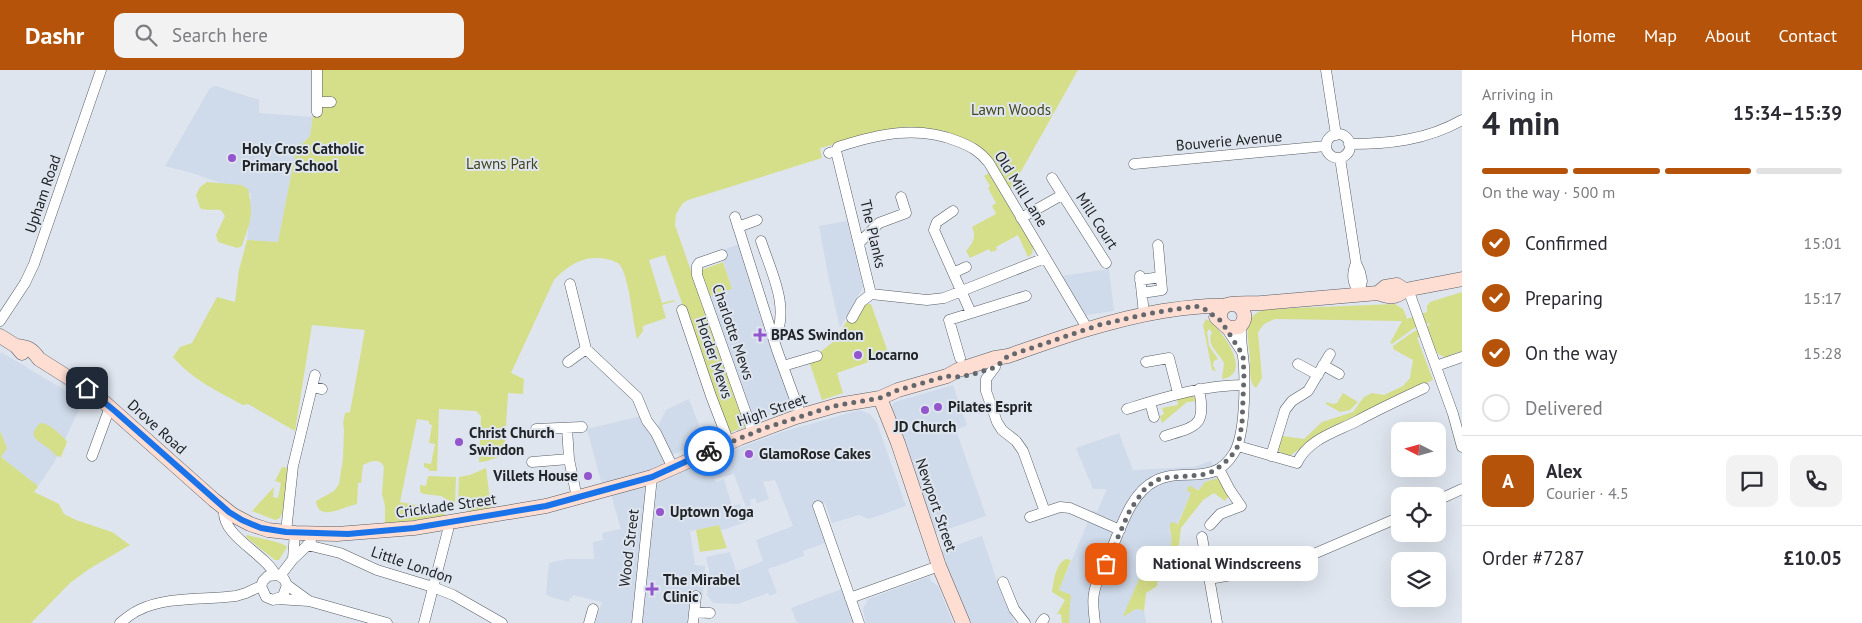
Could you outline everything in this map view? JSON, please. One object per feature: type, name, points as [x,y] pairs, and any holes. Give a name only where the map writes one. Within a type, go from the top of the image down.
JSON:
[{"type":"main road","points":[[947,376],[986,360],[1008,356],[1088,328],[1144,314],[1198,306],[1266,303],[1359,294],[1378,293],[1386,297],[1398,296],[1407,290],[1462,279]]},
{"type":"main road","points":[[1198,306],[1211,312],[1223,324],[1232,328],[1242,323],[1266,303]]},
{"type":"main road","points":[[1223,324],[1220,313],[1230,305],[1240,306],[1244,313],[1242,323]]},
{"type":"main road","name":"Drove Road","points":[[0,336],[16,346],[23,354],[30,358],[39,359],[87,388],[224,509],[242,520]]},
{"type":"main road","points":[[947,376],[966,376],[996,367],[1008,356]]},
{"type":"main road","name":"High Street","points":[[652,477],[753,433],[800,416],[838,405],[880,398],[898,390],[947,376]]},
{"type":"main road","name":"Newport Street","points":[[880,398],[898,443],[939,566],[963,623]]},
{"type":"main road","name":"Cricklade Street","points":[[242,520],[265,529],[290,533],[377,532],[527,510],[652,477]]},
{"type":"street","name":"Upham Road","points":[[0,321],[25,283],[34,264],[101,70]]},
{"type":"street","points":[[317,70],[317,107],[331,102]]},
{"type":"street","points":[[1326,70],[1336,135]]},
{"type":"street","points":[[1349,144],[1415,139],[1443,131],[1462,120]]},
{"type":"street","name":"Old Mill Lane","points":[[833,152],[840,146],[896,132],[925,132],[970,146],[985,158],[1088,328]]},
{"type":"street","points":[[1336,135],[1343,136],[1349,144],[1346,155],[1340,158],[1330,156],[1326,146],[1328,140],[1336,135]]},
{"type":"street","name":"Bouverie Avenue","points":[[1134,164],[1326,146]]},
{"type":"street","name":"The Planks","points":[[833,152],[860,242],[871,294]]},
{"type":"street","points":[[1340,158],[1356,263],[1362,281],[1359,294]]},
{"type":"street","name":"Mill Court","points":[[1052,178],[1106,263]]},
{"type":"street","name":"Mill Court","points":[[1021,218],[1062,194]]},
{"type":"street","points":[[860,242],[876,224],[906,213],[901,197]]},
{"type":"street","points":[[953,211],[937,222],[934,230],[971,313]]},
{"type":"street","points":[[757,220],[736,222],[800,416]]},
{"type":"street","points":[[761,241],[782,306],[781,322],[774,341]]},
{"type":"street","points":[[1142,292],[1162,290],[1158,245]]},
{"type":"street","name":"Charlotte Mews","points":[[722,255],[699,263],[697,275],[753,433]]},
{"type":"street","points":[[852,318],[861,302],[871,294],[936,300],[963,292],[1045,258]]},
{"type":"street","points":[[953,273],[966,267]]},
{"type":"street","points":[[1144,314],[1140,278],[1161,277]]},
{"type":"street","points":[[570,284],[586,349],[636,397],[673,468]]},
{"type":"street","points":[[1407,290],[1453,414],[1462,447]]},
{"type":"street","points":[[960,358],[949,320],[1026,296]]},
{"type":"street","name":"Horder Mews","points":[[682,310],[708,389],[729,443]]},
{"type":"street","points":[[1094,623],[1094,591],[1120,530],[1138,497],[1146,487],[1156,480],[1167,477],[1201,475],[1219,469],[1238,446],[1242,430],[1244,385],[1242,323]]},
{"type":"street","points":[[1223,324],[1243,355]]},
{"type":"street","points":[[568,362],[586,349]]},
{"type":"street","points":[[1271,456],[1285,410],[1292,401],[1308,392],[1330,354]]},
{"type":"street","points":[[783,366],[817,356]]},
{"type":"street","points":[[1436,366],[1462,357]]},
{"type":"street","points":[[1146,362],[1169,358],[1178,393]]},
{"type":"street","points":[[1298,364],[1318,375]]},
{"type":"street","points":[[1323,365],[1339,374]]},
{"type":"street","points":[[996,367],[985,382],[986,391],[995,405],[999,427],[1016,441],[1023,450],[1045,512]]},
{"type":"street","points":[[293,559],[290,533],[293,466],[317,388],[315,375]]},
{"type":"street","points":[[1127,408],[1178,393],[1223,385],[1244,385]]},
{"type":"street","points":[[1238,446],[1296,462],[1303,452],[1321,438],[1424,388]]},
{"type":"street","points":[[1165,436],[1175,428],[1193,426],[1200,419],[1202,409],[1199,389]]},
{"type":"street","points":[[1150,402],[1154,417]]},
{"type":"street","points":[[92,456],[110,407]]},
{"type":"street","points":[[536,429],[582,427]]},
{"type":"street","points":[[567,428],[569,459],[577,498]]},
{"type":"street","points":[[532,462],[569,459]]},
{"type":"street","points":[[1210,525],[1220,514],[1241,506],[1219,469]]},
{"type":"street","name":"Wood Street","points":[[637,623],[652,477]]},
{"type":"street","points":[[1446,496],[1462,489]]},
{"type":"street","points":[[818,506],[859,623]]},
{"type":"street","points":[[1030,517],[1060,507],[1070,508],[1120,530]]},
{"type":"street","name":"Drove Road","points":[[224,509],[224,515],[229,527],[247,546],[270,565],[278,575]]},
{"type":"street","points":[[1209,579],[1288,565],[1391,521]]},
{"type":"street","points":[[424,623],[448,530]]},
{"type":"street","points":[[120,623],[139,610],[151,605],[165,602],[236,596],[246,593],[261,586],[265,578],[278,575],[307,545],[322,534]]},
{"type":"street","points":[[1202,537],[1217,623]]},
{"type":"street","name":"Little London","points":[[307,545],[340,553],[377,570],[433,587],[453,595],[502,623]]},
{"type":"street","points":[[850,598],[939,566]]},
{"type":"street","points":[[277,599],[283,596],[286,585],[284,579],[278,575]]},
{"type":"street","points":[[1003,582],[1014,608],[1025,623]]},
{"type":"street","points":[[286,585],[309,601]]},
{"type":"street","points":[[261,586],[266,597],[309,601],[387,623]]},
{"type":"street","points":[[693,623],[696,596]]},
{"type":"street","points":[[589,623],[593,609]]},
{"type":"street","points":[[694,612],[710,613]]},
{"type":"shaded area","name":"Holy Cross Catholic Primary School","points":[[216,86],[259,100],[259,113],[313,117],[310,136],[296,150],[278,242],[247,240],[251,194],[192,173],[165,166],[210,88]]},
{"type":"shaded area","points":[[847,221],[863,287],[840,328],[819,226]]},
{"type":"shaded area","points":[[740,244],[771,346],[793,407],[752,421],[707,297],[732,289],[720,251]]},
{"type":"shaded area","points":[[1109,269],[1114,311],[1086,315],[1061,276]]},
{"type":"shaded area","points":[[1,352],[83,401],[54,463],[38,486],[1,457]]},
{"type":"shaded area","points":[[953,385],[967,425],[956,430],[986,516],[934,534],[892,407],[893,403],[901,400]]},
{"type":"shaded area","points":[[689,399],[705,441],[669,456],[657,428],[666,410]]},
{"type":"shaded area","points":[[860,410],[870,414],[877,423],[906,506],[869,519],[859,515],[832,523],[825,503],[812,507],[825,543],[803,551],[804,556],[768,569],[777,593],[769,596],[768,593],[738,604],[713,603],[707,595],[709,570],[706,557],[730,552],[736,571],[743,569],[763,561],[756,540],[793,526],[775,480],[763,482],[769,499],[757,503],[755,498],[750,500],[751,505],[746,507],[734,474],[715,479],[716,482],[724,479],[732,506],[740,504],[742,510],[749,517],[748,521],[723,530],[720,529],[719,525],[690,531],[695,565],[705,566],[703,594],[696,596],[690,623],[642,623],[657,486],[660,481],[698,463],[782,432]]},
{"type":"shaded area","points":[[641,416],[652,433],[665,464],[630,478],[602,485],[587,429]]},
{"type":"shaded area","points":[[1119,433],[1133,470],[1193,467],[1211,461],[1218,478],[1205,482],[1200,489],[1195,489],[1191,493],[1177,524],[1172,522],[1169,530],[1172,539],[1170,550],[1157,568],[1144,578],[1134,609],[1140,608],[1144,611],[1146,623],[1069,623],[1069,603],[1059,590],[1093,510],[1097,512],[1107,489],[1093,489],[1076,448]]},
{"type":"shaded area","points":[[643,486],[646,488],[634,623],[595,623],[602,602],[573,595],[569,602],[548,596],[546,594],[549,563],[567,559],[594,559],[593,542],[603,540],[602,533],[621,529],[611,495]]},
{"type":"shaded area","points":[[982,536],[1002,596],[1015,623],[968,623],[940,551]]},
{"type":"shaded area","points":[[931,576],[930,580],[938,586],[953,623],[866,623],[863,609],[868,599]]},
{"type":"shaded area","points":[[842,589],[854,623],[799,623],[796,621],[791,608]]},
{"type":"green space","name":"Lawns Park","points":[[321,70],[1078,70],[1010,191],[960,138],[944,131],[902,127],[820,148],[822,158],[683,203],[676,214],[675,225],[745,427],[728,433],[665,255],[649,260],[662,303],[675,301],[662,305],[666,318],[643,326],[643,331],[637,339],[628,288],[619,264],[603,258],[585,259],[563,271],[554,280],[511,373],[524,379],[523,394],[508,393],[504,456],[479,462],[481,416],[476,411],[439,409],[437,471],[429,471],[429,469],[424,467],[424,463],[431,464],[435,444],[429,443],[432,425],[429,424],[429,421],[417,419],[400,502],[416,505],[440,504],[444,507],[445,514],[441,517],[385,524],[385,506],[382,494],[384,467],[377,461],[363,465],[361,483],[358,483],[357,504],[333,512],[327,512],[318,508],[316,501],[334,491],[339,484],[343,459],[343,423],[345,413],[350,412],[365,330],[312,325],[295,431],[248,404],[243,405],[206,384],[173,357],[180,347],[192,343],[217,297],[235,302],[239,270],[247,240],[278,242],[296,150],[310,136],[313,115],[321,115],[324,105],[325,98],[322,94]]},
{"type":"green space","points":[[989,173],[1033,247],[1032,254],[1028,257],[1018,235],[996,247],[997,250],[991,252],[989,249],[970,258],[966,251],[974,237],[972,227],[996,214],[992,206],[996,203],[984,176]]},
{"type":"green space","points":[[207,182],[241,185],[248,189],[251,213],[242,246],[237,248],[218,242],[216,235],[225,216],[221,210],[200,208],[196,195],[200,187]]},
{"type":"green space","points":[[723,262],[732,289],[707,297],[699,271]]},
{"type":"green space","points":[[1462,292],[1462,351],[1450,355],[1450,357],[1445,357],[1435,350],[1428,333],[1417,338],[1433,380],[1329,428],[1291,455],[1286,456],[1278,450],[1282,436],[1304,439],[1322,422],[1353,412],[1364,397],[1372,393],[1384,395],[1403,386],[1410,378],[1413,360],[1393,349],[1393,346],[1413,332],[1430,325],[1429,323],[1414,328],[1392,344],[1390,343],[1402,321],[1275,319],[1264,324],[1258,332],[1262,378],[1256,388],[1251,378],[1248,335],[1249,322],[1253,316],[1268,309],[1395,304],[1403,309],[1407,319],[1427,312],[1427,306],[1430,302]]},
{"type":"green space","name":"Locarno","points":[[862,304],[871,304],[889,355],[837,373],[843,393],[822,400],[809,361],[833,342],[849,318]]},
{"type":"green space","points":[[1206,319],[1212,323],[1226,340],[1235,360],[1235,368],[1231,375],[1222,379],[1224,363],[1210,341],[1212,332],[1209,329],[1207,332],[1209,346],[1218,359],[1214,361],[1213,365],[1216,371],[1212,370],[1203,325]]},
{"type":"green space","points":[[1343,393],[1358,402],[1350,410],[1340,412],[1326,404],[1326,402],[1337,403]]},
{"type":"green space","points":[[1191,395],[1198,401],[1187,402],[1162,423],[1160,416],[1164,414],[1162,408],[1178,405],[1177,398]]},
{"type":"green space","points":[[40,423],[50,426],[67,442],[61,457],[57,456],[35,437],[34,432]]},
{"type":"green space","points":[[0,431],[7,448],[1,457],[38,486],[34,492],[59,504],[64,514],[112,532],[130,545],[89,569],[70,583],[31,623],[0,623]]},
{"type":"green space","points":[[282,467],[289,468],[285,513],[282,513],[280,518],[275,520],[252,511],[274,487],[273,497],[278,498],[281,483],[275,481]]},
{"type":"green space","points":[[486,468],[491,509],[470,511],[458,506],[459,477],[470,475]]},
{"type":"green space","points":[[428,476],[456,477],[455,504],[441,496],[420,492],[420,485],[426,486]]},
{"type":"green space","points":[[1218,478],[1229,495],[1225,501],[1214,493],[1203,500],[1181,528],[1179,544],[1167,578],[1157,582],[1157,586],[1146,593],[1144,611],[1135,609],[1123,616],[1140,577],[1150,575],[1155,571],[1167,555],[1171,541],[1170,524],[1172,522],[1178,524],[1191,493],[1187,491],[1188,487],[1191,486],[1199,490],[1205,482]]},
{"type":"green space","points":[[719,525],[727,548],[700,552],[696,530]]},
{"type":"green space","points":[[247,535],[287,547],[279,560],[275,560],[247,538]]},
{"type":"green space","points":[[1066,559],[1071,560],[1059,590],[1071,595],[1069,623],[1062,623],[1061,614],[1057,614],[1065,600],[1052,592],[1057,569],[1062,561]]},
{"type":"way so far","points":[[709,451],[796,417],[834,406],[880,398],[898,390],[947,376],[960,377],[996,367],[1008,356],[1099,325],[1120,319],[1198,306],[1211,312],[1221,321],[1243,355],[1242,424],[1238,446],[1219,469],[1201,475],[1161,478],[1146,487],[1125,519],[1106,564]]},
{"type":"place","name":"Holy Cross Catholic Primary School","points":[[232,158]]},
{"type":"place","name":"BPAS Swindon","points":[[760,335]]},
{"type":"place","name":"Locarno","points":[[858,355]]},
{"type":"place","name":"Pilates Esprit","points":[[938,407]]},
{"type":"place","name":"JD Church","points":[[925,410]]},
{"type":"place","name":"Christ Church Swindon","points":[[459,442]]},
{"type":"place","name":"GlamoRose Cakes","points":[[749,454]]},
{"type":"place","name":"Villets House","points":[[588,476]]},
{"type":"place","name":"Uptown Yoga","points":[[660,512]]},
{"type":"place","name":"National Windscreens","points":[[1106,564]]},
{"type":"place","name":"The Mirabel Clinic","points":[[652,589]]},
{"type":"route","points":[[87,388],[229,512],[242,520],[273,531],[322,534],[377,532],[527,510],[652,477],[709,451]]},
{"type":"park label","name":"Lawn Woods","points":[[1011,110]]}]
